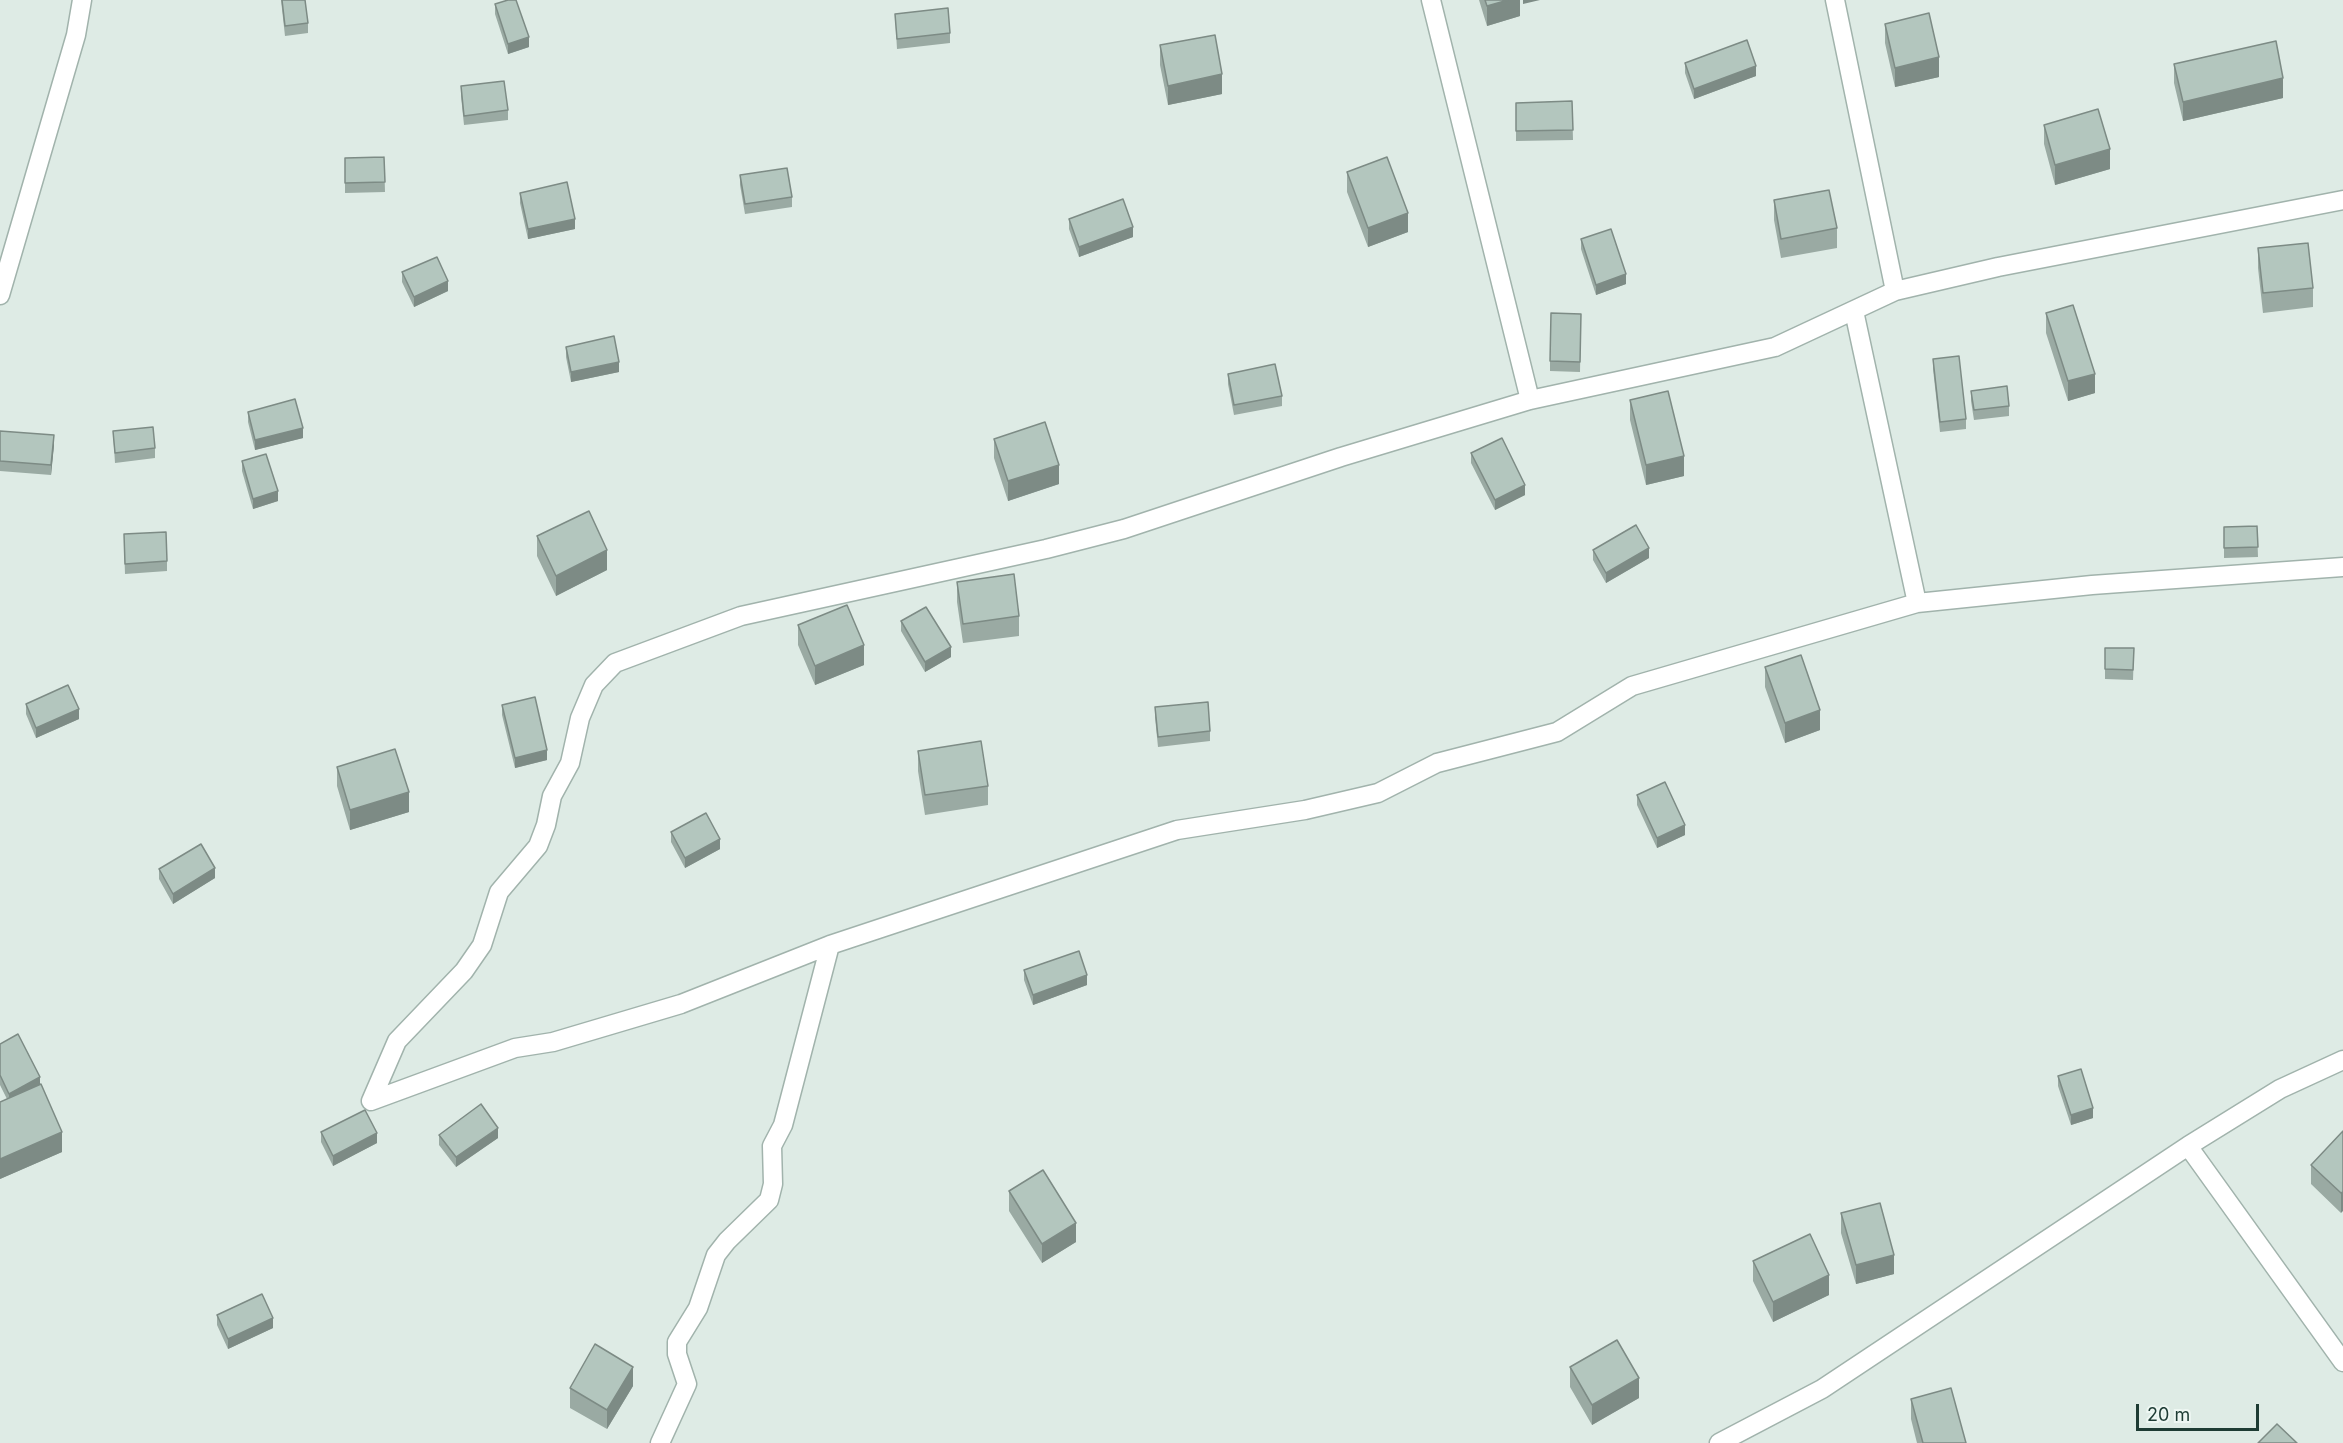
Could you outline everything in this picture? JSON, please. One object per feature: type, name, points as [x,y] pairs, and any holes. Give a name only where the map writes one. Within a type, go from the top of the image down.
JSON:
[{"type":"street","points":[[0,295],[76,35],[82,0]]},
{"type":"street","points":[[1431,0],[1530,400]]},
{"type":"street","points":[[1835,0],[1895,291]]},
{"type":"street","points":[[2343,200],[1998,267],[1895,291],[1775,347],[1530,400],[1341,457],[1124,529],[1047,549],[741,616],[615,663],[594,685],[580,718],[570,763],[552,796],[546,825],[538,846],[499,892],[482,945],[464,971],[397,1041],[371,1101],[515,1048],[554,1042],[681,1004],[830,945],[1177,830],[1305,810],[1378,794],[1437,763],[1557,732],[1632,686],[1917,603],[2091,585],[2343,567]]},
{"type":"street","points":[[1854,310],[1917,603]]},
{"type":"street","points":[[660,1443],[687,1384],[677,1354],[677,1342],[698,1308],[716,1255],[769,1200],[772,1184],[772,1146],[783,1125],[830,945]]},
{"type":"street","points":[[1719,1443],[1822,1389],[2188,1146],[2280,1089],[2343,1060]]},
{"type":"street","points":[[2188,1146],[2343,1362]]},
{"type":"building","points":[[282,0],[305,0],[308,23],[285,26]]},
{"type":"building","points":[[516,0],[529,37],[508,44],[495,4]]},
{"type":"building","points":[[1485,0],[1508,0],[1487,6]]},
{"type":"building","points":[[948,8],[950,33],[897,39],[895,14]]},
{"type":"building","points":[[1929,13],[1939,57],[1895,68],[1885,24]]},
{"type":"building","points":[[1215,35],[1222,74],[1168,86],[1160,45]]},
{"type":"building","points":[[1747,40],[1756,66],[1694,89],[1685,63]]},
{"type":"building","points":[[2276,41],[2283,78],[2183,102],[2174,64]]},
{"type":"building","points":[[504,81],[508,110],[464,116],[461,86]]},
{"type":"building","points":[[1572,101],[1573,130],[1516,131],[1516,103]]},
{"type":"building","points":[[2098,109],[2110,149],[2055,165],[2044,125]]},
{"type":"building","points":[[384,157],[385,182],[345,183],[345,158]]},
{"type":"building","points":[[1387,157],[1408,213],[1368,228],[1347,172]]},
{"type":"building","points":[[787,168],[792,197],[745,204],[740,175]]},
{"type":"building","points":[[567,182],[575,219],[528,229],[520,193]]},
{"type":"building","points":[[1829,190],[1837,228],[1781,239],[1774,200]]},
{"type":"building","points":[[1123,199],[1133,227],[1079,247],[1069,219]]},
{"type":"building","points":[[1611,229],[1626,274],[1596,285],[1581,239]]},
{"type":"building","points":[[2308,243],[2313,288],[2263,293],[2258,248]]},
{"type":"building","points":[[437,257],[448,281],[414,297],[402,272]]},
{"type":"building","points":[[2073,305],[2095,374],[2068,381],[2046,313]]},
{"type":"building","points":[[1551,313],[1581,314],[1580,362],[1550,361]]},
{"type":"building","points":[[614,336],[619,362],[571,372],[566,347]]},
{"type":"building","points":[[1959,356],[1966,419],[1940,422],[1933,359]]},
{"type":"building","points":[[1275,364],[1282,396],[1234,405],[1228,374]]},
{"type":"building","points":[[2007,386],[2009,406],[1974,410],[1971,391]]},
{"type":"building","points":[[1668,391],[1684,456],[1646,465],[1630,400]]},
{"type":"building","points":[[295,399],[303,428],[255,440],[248,412]]},
{"type":"building","points":[[1045,422],[1059,465],[1008,481],[994,439]]},
{"type":"building","points":[[153,427],[155,448],[115,453],[113,431]]},
{"type":"building","points":[[0,431],[54,435],[51,465],[0,461]]},
{"type":"building","points":[[1502,438],[1525,485],[1495,500],[1471,453]]},
{"type":"building","points":[[266,454],[278,491],[253,499],[242,461]]},
{"type":"building","points":[[589,511],[607,550],[556,576],[537,536]]},
{"type":"building","points":[[1636,525],[1649,548],[1606,573],[1593,550]]},
{"type":"building","points":[[2257,526],[2258,547],[2224,548],[2224,527]]},
{"type":"building","points":[[166,532],[167,561],[125,564],[124,534]]},
{"type":"building","points":[[1014,574],[1019,616],[963,624],[957,582]]},
{"type":"building","points":[[847,605],[864,645],[815,666],[798,625]]},
{"type":"building","points":[[926,607],[951,647],[925,662],[901,621]]},
{"type":"building","points":[[2105,648],[2134,648],[2133,670],[2105,669]]},
{"type":"building","points":[[1801,655],[1820,710],[1785,723],[1765,667]]},
{"type":"building","points":[[68,685],[79,709],[36,728],[26,704]]},
{"type":"building","points":[[535,697],[547,750],[515,758],[502,705]]},
{"type":"building","points":[[1208,702],[1210,731],[1158,737],[1155,707]]},
{"type":"building","points":[[981,741],[988,786],[925,795],[918,751]]},
{"type":"building","points":[[395,749],[409,792],[350,810],[337,767]]},
{"type":"building","points":[[1665,782],[1685,825],[1657,838],[1637,795]]},
{"type":"building","points":[[706,813],[720,839],[685,858],[671,832]]},
{"type":"building","points":[[201,844],[215,868],[173,894],[159,869]]},
{"type":"building","points":[[1079,951],[1087,975],[1033,995],[1024,970]]},
{"type":"building","points":[[18,1034],[40,1077],[9,1094],[0,1075],[0,1044]]},
{"type":"building","points":[[2081,1069],[2093,1108],[2071,1115],[2058,1076]]},
{"type":"building","points":[[41,1084],[62,1132],[0,1159],[0,1102]]},
{"type":"building","points":[[481,1104],[498,1128],[456,1157],[439,1135]]},
{"type":"building","points":[[365,1110],[377,1133],[333,1156],[321,1132]]},
{"type":"building","points":[[2343,1131],[2343,1192],[2341,1193],[2311,1165]]},
{"type":"building","points":[[1043,1170],[1076,1223],[1042,1244],[1009,1191]]},
{"type":"building","points":[[1880,1203],[1894,1255],[1856,1265],[1841,1213]]},
{"type":"building","points":[[1810,1234],[1829,1275],[1773,1302],[1753,1261]]},
{"type":"building","points":[[262,1294],[273,1318],[228,1339],[217,1315]]},
{"type":"building","points":[[1617,1340],[1639,1378],[1592,1405],[1570,1367]]},
{"type":"building","points":[[595,1344],[633,1367],[607,1410],[570,1388]]},
{"type":"building","points":[[1951,1388],[1966,1443],[1923,1443],[1911,1399]]},
{"type":"building","points":[[2277,1424],[2297,1443],[2258,1443]]}]
